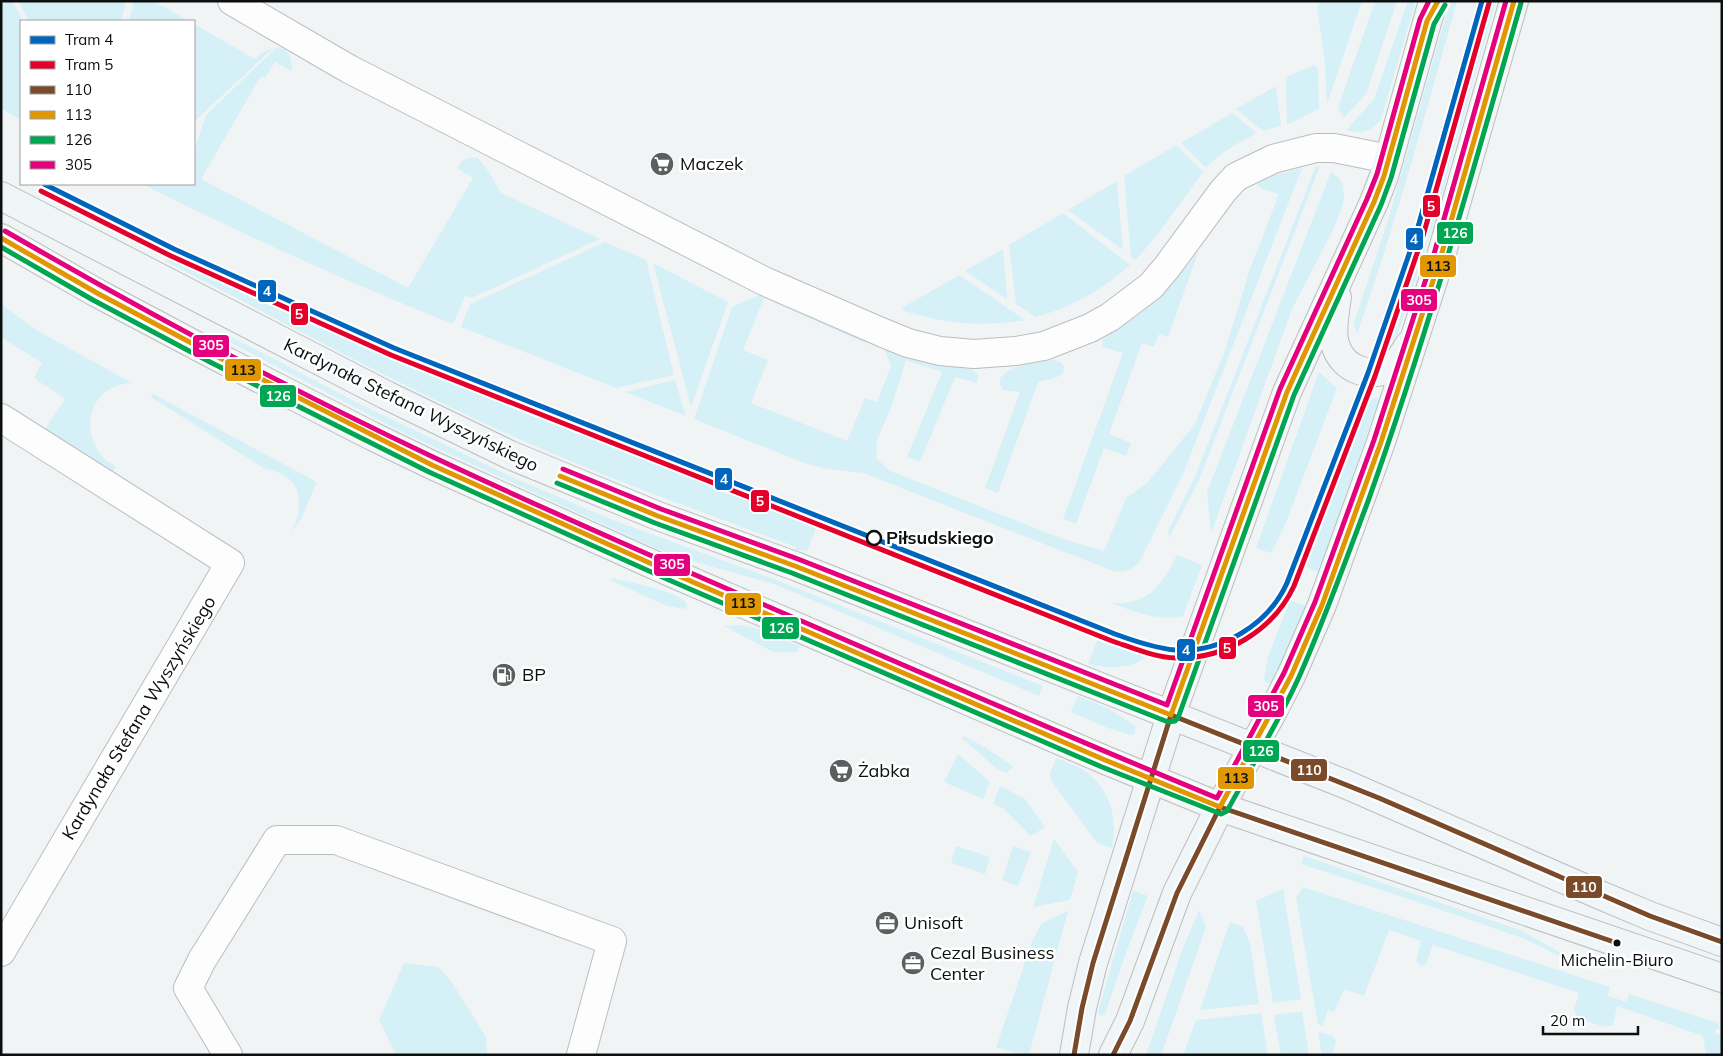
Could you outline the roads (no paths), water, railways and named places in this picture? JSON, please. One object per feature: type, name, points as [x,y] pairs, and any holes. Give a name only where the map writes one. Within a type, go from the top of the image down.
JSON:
[{"type":"main road","points":[[1074,1055],[1082,1008],[1093,963],[1171,715],[1287,392],[1374,202],[1389,159],[1433,1]]},
{"type":"main road","points":[[1113,1055],[1130,1021],[1177,893],[1220,806],[1291,676],[1322,606],[1381,442],[1444,247],[1514,1]]},
{"type":"main road","name":"Kardynała Stefana Wyszyńskiego","points":[[1,196],[386,395],[510,455],[602,494],[795,566],[1380,798],[1650,916],[1722,942]]},
{"type":"main road","points":[[1,238],[97,293],[372,436],[432,465],[672,573],[1151,780],[1220,806],[1722,978]]},
{"type":"main road","points":[[1338,278],[1335,346],[1342,359],[1352,368],[1376,373],[1394,365],[1403,356],[1418,327]]},
{"type":"street","points":[[232,1],[349,69],[764,281],[908,343],[940,351],[974,354],[1016,351],[1044,346],[1065,339],[1110,317],[1150,286],[1167,267],[1223,191],[1236,177],[1273,159],[1316,148],[1334,148],[1389,159]]},
{"type":"street","name":"Kardynała Stefana Wyszyńskiego","points":[[1,418],[230,563],[1,952]]},
{"type":"street","points":[[228,1055],[188,988],[202,960],[277,840],[336,840],[612,941],[581,1055]]},
{"type":"tram line","name":"4","points":[[46,185],[174,249],[394,348],[1115,634],[1159,648],[1192,650],[1209,647],[1241,633],[1268,612],[1279,598],[1287,583],[1368,373],[1416,234],[1482,1]]},
{"type":"tram line","name":"5","points":[[41,191],[171,256],[391,355],[1112,641],[1160,656],[1176,658],[1194,657],[1212,654],[1246,639],[1274,616],[1294,586],[1375,376],[1423,236],[1489,3]]},
{"type":"place","name":"Maczek","points":[[662,164]]},
{"type":"place","name":"Piłsudskiego","points":[[874,538]]},
{"type":"place","name":"BP","points":[[504,675]]},
{"type":"place","name":"Żabka","points":[[841,771]]},
{"type":"place","name":"Unisoft","points":[[887,923]]},
{"type":"place","name":"Michelin-Biuro","points":[[1617,943]]},
{"type":"place","name":"Cezal Business Center","points":[[913,963]]}]
